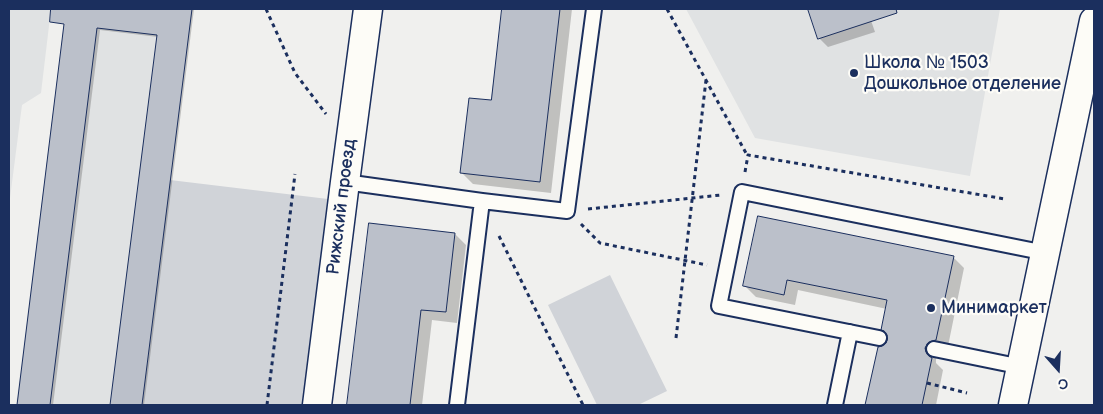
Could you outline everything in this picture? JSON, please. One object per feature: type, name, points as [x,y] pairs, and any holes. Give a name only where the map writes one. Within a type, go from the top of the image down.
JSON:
[{"type":"street","name":"Рижский проезд","points":[[317,405],[368,9]]},
{"type":"street","points":[[1013,405],[1094,20]]},
{"type":"lane","points":[[345,182],[568,211],[594,9]]},
{"type":"lane","points":[[879,338],[719,306],[742,192],[1046,253]]},
{"type":"lane","points":[[457,405],[482,201]]},
{"type":"lane","points":[[836,405],[850,332]]},
{"type":"lane","points":[[934,349],[1022,366]]},
{"type":"path","points":[[266,9],[295,74],[328,117]]},
{"type":"path","points":[[568,211],[742,192],[748,155],[667,9]]},
{"type":"path","points":[[676,338],[706,80]]},
{"type":"path","points":[[748,155],[1005,199]]},
{"type":"path","points":[[267,405],[295,174]]},
{"type":"path","points":[[482,201],[583,405]]},
{"type":"path","points":[[568,211],[600,243],[727,268]]},
{"type":"path","points":[[927,383],[967,393]]},
{"type":"shaded area","points":[[9,9],[51,9],[41,93],[22,105],[9,206]]},
{"type":"shaded area","points":[[66,9],[192,9],[142,405],[16,405]]},
{"type":"shaded area","name":"Школа № 1503 Дошкольное отделение","points":[[686,9],[1000,9],[970,176],[755,138]]},
{"type":"shaded area","points":[[170,180],[328,199],[302,405],[142,405]]},
{"type":"shaded area","points":[[610,275],[667,391],[638,405],[597,405],[548,305]]},
{"type":"building","points":[[51,9],[192,9],[142,405],[110,405],[157,35],[97,28],[50,405],[17,405],[64,24],[50,22]]},
{"type":"building","points":[[502,9],[560,9],[540,182],[460,173],[469,98],[491,100]]},
{"type":"building","points":[[808,9],[896,9],[897,13],[818,39]]},
{"type":"building","points":[[758,216],[954,256],[936,340],[928,343],[925,348],[928,355],[932,358],[922,405],[865,405],[878,347],[886,343],[887,340],[887,335],[881,330],[887,300],[787,280],[784,295],[743,286]]},
{"type":"building","points":[[369,223],[455,233],[446,312],[421,310],[410,405],[347,405]]},
{"type":"place","name":"Школа № 1503 Дошкольное отделение","points":[[854,73]]},
{"type":"place","name":"Минимаркет","points":[[931,308]]}]
